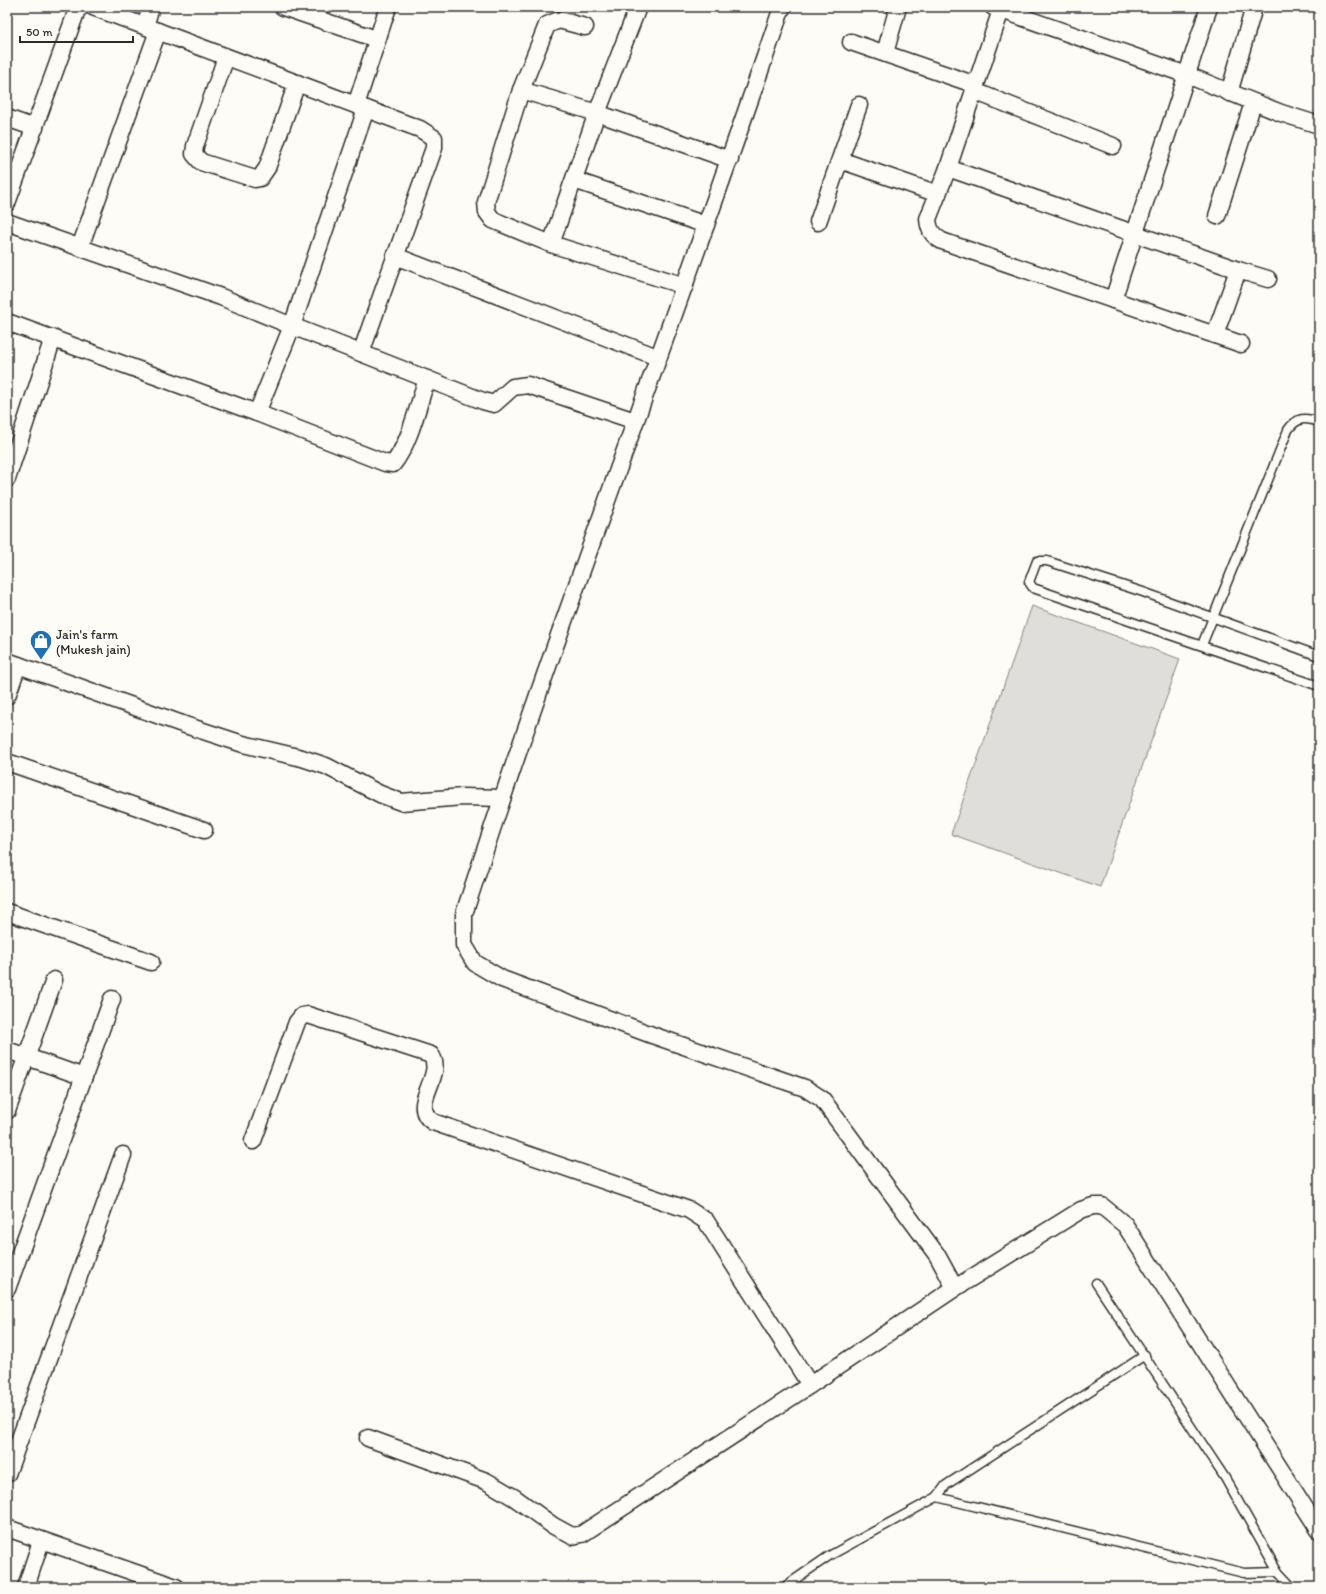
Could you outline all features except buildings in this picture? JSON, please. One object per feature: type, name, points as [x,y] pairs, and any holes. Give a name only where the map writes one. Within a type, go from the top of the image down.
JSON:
[{"type":"street","points":[[7,203],[77,10],[92,7],[420,129],[434,138],[434,148],[361,353]]},
{"type":"street","points":[[80,247],[151,29],[151,7]]},
{"type":"street","points":[[283,7],[376,39]]},
{"type":"street","points":[[257,413],[292,326],[361,107],[376,39],[388,7]]},
{"type":"street","points":[[551,244],[597,114],[638,7]]},
{"type":"street","points":[[782,7],[730,160],[685,286],[657,357],[502,798],[464,914],[464,945],[475,963],[502,979],[547,998],[805,1088],[822,1099],[937,1255],[956,1288]]},
{"type":"street","points":[[885,53],[898,7]]},
{"type":"street","points":[[1113,300],[1209,7]]},
{"type":"street","points":[[1229,93],[1254,7]]},
{"type":"street","points":[[1241,344],[933,236],[929,228],[928,219],[948,168],[975,88],[997,8],[1186,75],[1253,103],[1319,125]]},
{"type":"street","points":[[585,27],[559,20],[546,25],[521,90],[486,202],[487,212],[493,220],[551,244],[685,286]]},
{"type":"street","points":[[851,42],[885,53],[975,88],[1113,146]]},
{"type":"street","points":[[226,57],[195,146],[194,154],[201,162],[255,179],[260,178],[267,168],[297,83]]},
{"type":"street","points":[[521,90],[597,114],[730,160]]},
{"type":"street","points":[[1217,216],[1253,103]]},
{"type":"street","points":[[818,222],[859,105]]},
{"type":"street","points":[[7,118],[35,128]]},
{"type":"street","points":[[840,160],[938,194]]},
{"type":"street","points":[[948,168],[1238,270],[1268,279]]},
{"type":"street","points":[[574,180],[706,225]]},
{"type":"street","points":[[7,222],[221,297],[483,402],[494,404],[513,387],[528,385],[635,421]]},
{"type":"street","points":[[395,256],[657,357]]},
{"type":"street","points":[[1215,335],[1238,270]]},
{"type":"street","points":[[7,322],[257,413],[385,463],[393,464],[398,457],[408,436],[427,379]]},
{"type":"street","points":[[7,479],[53,338]]},
{"type":"street","points":[[7,696],[12,663],[185,725],[243,744],[326,766],[380,794],[401,802],[463,797],[502,798]]},
{"type":"street","points":[[7,762],[204,830]]},
{"type":"street","points":[[7,912],[151,962]]},
{"type":"street","points":[[7,1111],[54,980]]},
{"type":"street","points":[[7,1289],[112,999]]},
{"type":"street","points":[[253,1141],[297,1022],[302,1016],[308,1015],[432,1055],[436,1062],[436,1069],[424,1102],[423,1112],[426,1118],[433,1122],[689,1210],[706,1221],[810,1385]]},
{"type":"street","points":[[7,1050],[84,1077]]},
{"type":"street","points":[[7,1474],[123,1155]]},
{"type":"street","points":[[368,1438],[486,1482],[515,1498],[552,1525],[572,1536],[582,1534],[956,1288],[1081,1210],[1102,1206],[1109,1210],[1125,1226],[1319,1530]]},
{"type":"street","points":[[7,1528],[176,1587]]},
{"type":"street","points":[[26,1587],[41,1541]]},
{"type":"lane","points":[[1202,645],[1288,430],[1293,423],[1300,419],[1308,418],[1319,422]]},
{"type":"lane","points":[[1319,656],[1143,592],[1047,561],[1037,561],[1029,582],[1032,588],[1319,686]]},
{"type":"lane","points":[[1096,1283],[1225,1478],[1278,1572],[1292,1587]]},
{"type":"lane","points":[[784,1587],[829,1556],[937,1497],[946,1485],[1145,1355]]},
{"type":"lane","points":[[937,1497],[1244,1573],[1278,1572]]},
{"type":"shaded area","points":[[1032,606],[1180,659],[1100,887],[951,834]]},
{"type":"place","name":"Jain's farm (Mukesh jain)","points":[[41,660]]}]
